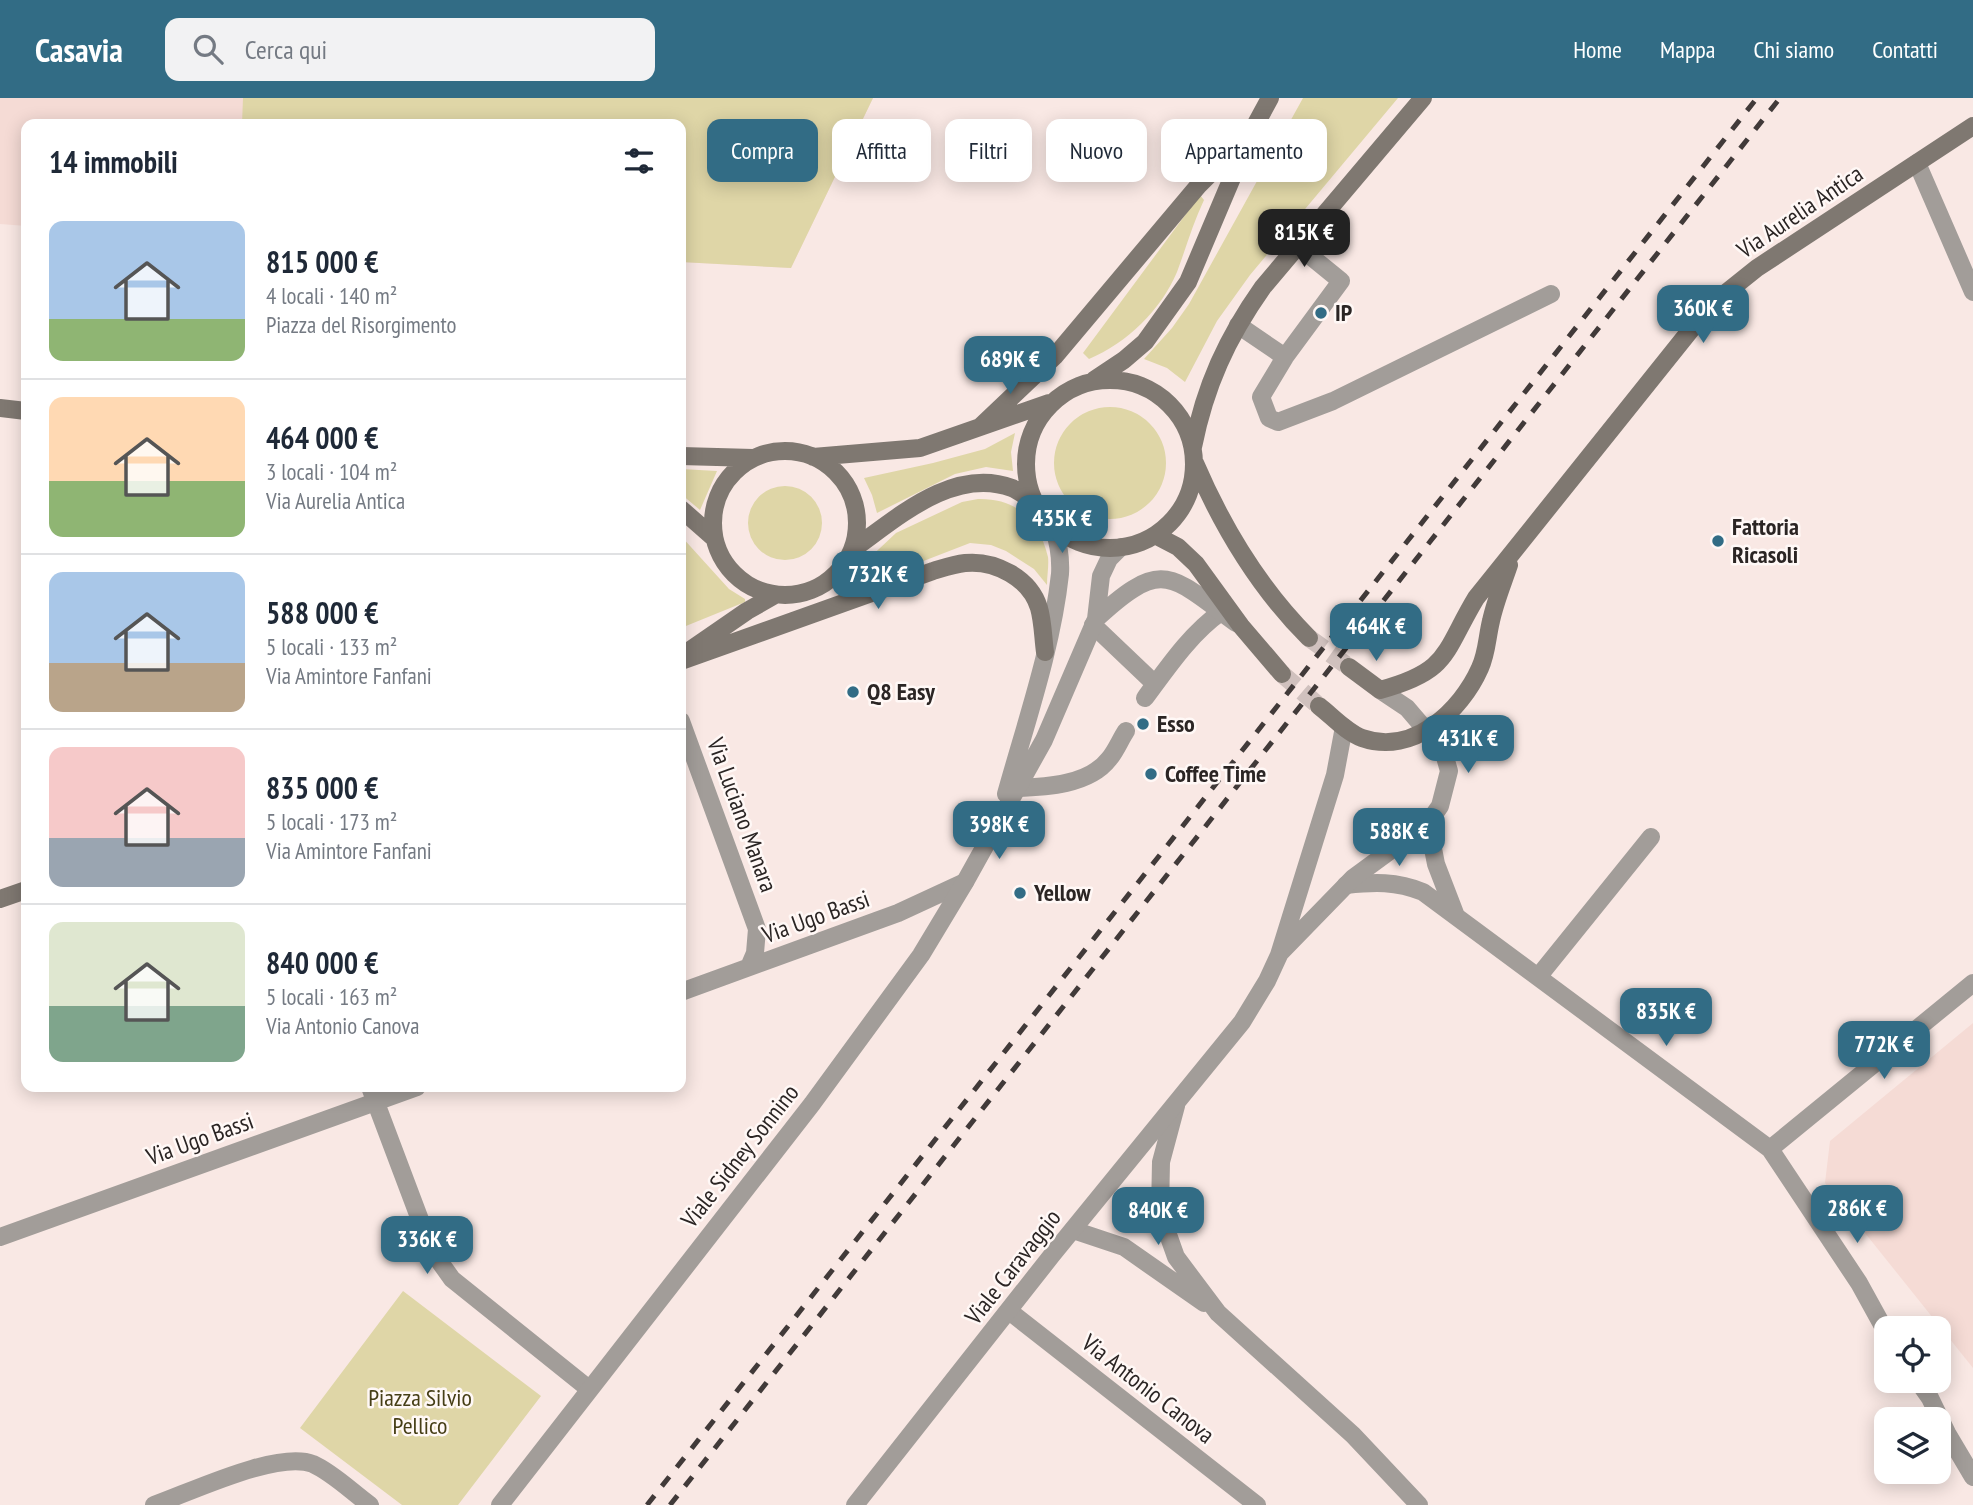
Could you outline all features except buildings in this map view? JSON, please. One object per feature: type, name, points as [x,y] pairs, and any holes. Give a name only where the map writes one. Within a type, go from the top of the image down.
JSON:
[{"type":"main road","points":[[1259,119],[1270,98]]},
{"type":"main road","points":[[1052,402],[1031,432],[1026,450],[1027,477],[1036,503],[1053,526],[1078,542],[1106,548],[1139,543],[1169,524],[1181,510],[1193,477],[1193,453],[1208,385],[1238,325],[1263,288],[1423,98]]},
{"type":"main road","name":"Via Aurelia Antica","points":[[1380,690],[1415,679],[1430,671],[1443,658],[1454,643],[1476,598],[1665,360],[1727,292],[1757,268],[1973,126]]},
{"type":"main road","points":[[981,426],[1055,356],[1202,182]]},
{"type":"main road","points":[[1093,381],[1145,342],[1188,282],[1230,182]]},
{"type":"main road","points":[[813,457],[920,448],[1052,402],[1078,385],[1093,381],[1112,379],[1148,388],[1164,399],[1177,413],[1187,429],[1193,453],[1219,514],[1259,578],[1309,638]]},
{"type":"main road","points":[[0,408],[21,410]]},
{"type":"main road","points":[[686,456],[753,458],[773,452],[793,452],[813,457],[832,469],[846,486],[855,507],[857,528],[852,550],[842,567],[829,580],[812,590],[793,595],[775,595],[758,590],[742,581],[720,554],[714,538],[713,514],[720,491],[734,472],[753,458]]},
{"type":"main road","points":[[852,550],[917,504],[951,489],[990,482],[1014,488],[1036,503]]},
{"type":"main road","points":[[686,513],[714,538]]},
{"type":"main road","points":[[1155,535],[1178,547],[1196,564],[1241,626],[1282,674]]},
{"type":"main road","name":"Via Aurelia Antica","points":[[1319,706],[1362,738],[1388,741],[1410,737],[1427,730],[1446,717],[1473,683],[1481,665],[1491,620],[1513,553]]},
{"type":"main road","points":[[686,657],[965,562],[1009,571],[1029,590],[1038,607],[1045,652]]},
{"type":"main road","points":[[686,655],[747,611],[775,595]]},
{"type":"main road","points":[[1349,667],[1380,690]]},
{"type":"main road","points":[[0,899],[21,892]]},
{"type":"street","points":[[1917,163],[1973,292]]},
{"type":"street","points":[[1298,246],[1341,281],[1285,357],[1261,397],[1269,418],[1278,422],[1333,401],[1552,294]]},
{"type":"street","points":[[1238,325],[1285,357]]},
{"type":"street","name":"Viale Sidney Sonnino","points":[[998,821],[1045,652],[1060,572],[1058,540],[1053,526]]},
{"type":"street","name":"Viale Sidney Sonnino","points":[[500,1505],[812,1104],[921,955],[1044,740],[1094,622],[1101,576],[1110,559],[1121,547]]},
{"type":"street","points":[[1221,612],[1175,657],[1150,691],[1094,622],[1134,587],[1162,579],[1174,580],[1188,586],[1241,626]]},
{"type":"street","name":"Viale Caravaggio","points":[[1279,954],[1346,885],[1428,823],[1440,806],[1449,771],[1443,750],[1407,708],[1380,690]]},
{"type":"street","name":"Viale Caravaggio","points":[[855,1505],[1241,1023],[1267,981],[1279,954],[1335,775],[1344,727]]},
{"type":"street","points":[[1017,788],[1080,780],[1108,761],[1126,731]]},
{"type":"street","name":"Via Luciano Manara","points":[[686,735],[757,929],[755,953],[749,967]]},
{"type":"street","points":[[1428,823],[1436,864],[1456,916]]},
{"type":"street","points":[[1538,977],[1651,837]]},
{"type":"street","name":"Via Ugo Bassi","points":[[686,990],[898,913],[965,882]]},
{"type":"street","points":[[1346,885],[1381,882],[1404,884],[1423,892],[1770,1149],[1859,1283],[1877,1316]]},
{"type":"street","points":[[1770,1149],[1973,983]]},
{"type":"street","points":[[373,1094],[425,1233],[437,1258],[452,1279],[589,1389]]},
{"type":"street","name":"Via Ugo Bassi","points":[[0,1237],[373,1094]]},
{"type":"street","points":[[1176,1106],[1161,1162],[1160,1212],[1175,1257],[1218,1312]]},
{"type":"street","points":[[1073,1230],[1124,1247],[1218,1312],[1353,1435],[1419,1505]]},
{"type":"street","name":"Via Antonio Canova","points":[[1009,1311],[1257,1505]]},
{"type":"street","points":[[1926,1393],[1973,1477]]},
{"type":"street","points":[[154,1505],[266,1464],[293,1461],[316,1465],[370,1505]]},
{"type":"shaded area","points":[[0,98],[873,98],[863,119],[832,119],[832,182],[791,268],[686,262],[686,119],[21,119],[21,226],[0,224]]},
{"type":"shaded area","points":[[1973,1023],[1973,1368],[1951,1340],[1951,1316],[1931,1316],[1825,1183],[1830,1141]]},
{"type":"green space","points":[[243,98],[873,98],[863,119],[832,119],[832,182],[791,268],[686,262],[686,119],[242,119]]},
{"type":"green space","points":[[1303,98],[1398,98],[1250,275],[1217,321],[1185,382],[1167,368],[1144,359],[1189,304],[1257,182],[1327,182],[1327,119],[1291,119]]},
{"type":"green space","points":[[1200,195],[1204,200],[1177,272],[1162,299],[1141,324],[1117,344],[1089,359],[1083,353]]},
{"type":"green space","points":[[1110,407],[1132,411],[1150,423],[1162,441],[1166,463],[1162,485],[1150,503],[1132,515],[1110,519],[1088,515],[1070,503],[1058,485],[1054,463],[1058,441],[1070,423],[1088,411]]},
{"type":"green space","points":[[1015,433],[1011,452],[1013,471],[986,467],[955,474],[877,513],[864,478],[985,449]]},
{"type":"green space","points":[[686,469],[717,471],[700,510],[686,498]]},
{"type":"green space","points":[[785,486],[799,489],[811,497],[819,509],[822,523],[819,537],[811,549],[799,557],[785,560],[771,557],[759,549],[751,537],[748,523],[751,509],[759,497],[771,489]]},
{"type":"green space","points":[[978,499],[1004,502],[1024,513],[1032,522],[1039,532],[1048,557],[1047,585],[1034,569],[1006,551],[991,545],[970,543],[877,579],[867,579],[863,574],[863,564],[896,533],[962,502]]},
{"type":"green space","points":[[686,542],[729,589],[745,599],[745,602],[686,626]]},
{"type":"green space","name":"Piazza Silvio Pellico","points":[[403,1291],[541,1396],[458,1505],[402,1505],[300,1428]]},
{"type":"tunnel","points":[[1309,638],[1349,667]]},
{"type":"tunnel","points":[[1282,674],[1319,706]]},
{"type":"railway","points":[[647,1505],[1757,98]]},
{"type":"railway","points":[[670,1505],[1780,98]]},
{"type":"place","name":"IP","points":[[1321,313]]},
{"type":"place","name":"Fattoria Ricasoli","points":[[1718,541]]},
{"type":"place","name":"Q8 Easy","points":[[853,692]]},
{"type":"place","name":"Esso","points":[[1143,724]]},
{"type":"place","name":"Coffee Time","points":[[1151,774]]},
{"type":"place","name":"Yellow","points":[[1020,893]]}]
